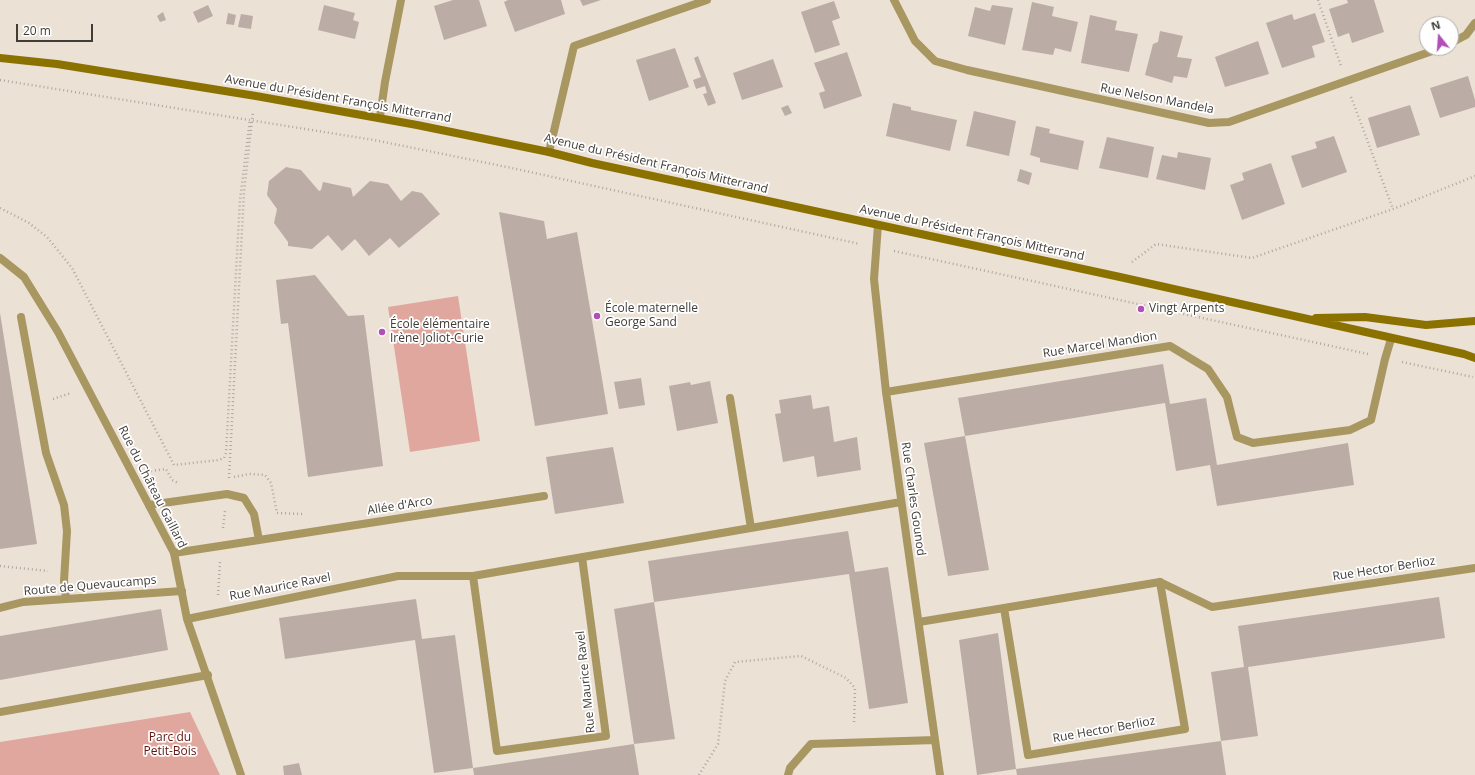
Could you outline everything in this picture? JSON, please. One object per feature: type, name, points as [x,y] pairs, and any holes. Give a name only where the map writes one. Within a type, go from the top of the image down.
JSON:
[{"type":"street","points":[[380,118],[385,82],[401,0]]},
{"type":"street","points":[[549,152],[574,46],[707,0]]},
{"type":"street","name":"Rue Nelson Mandela","points":[[894,0],[915,42],[935,61],[967,70],[1209,124],[1229,122],[1419,56]]},
{"type":"street","points":[[1459,39],[1466,35],[1475,22]]},
{"type":"street","name":"Avenue du Président François Mitterrand","points":[[0,58],[57,64],[256,96],[380,118],[549,152],[592,163],[1120,277],[1391,339],[1464,354],[1475,358]]},
{"type":"street","name":"Rue Charles Gounod","points":[[878,225],[878,248],[874,279],[886,392],[940,775]]},
{"type":"street","name":"Rue du Château Gaillard","points":[[0,258],[24,277],[58,332],[174,553],[187,619],[208,675],[241,775]]},
{"type":"street","points":[[21,317],[46,453],[64,505],[66,531],[64,575],[66,599]]},
{"type":"street","name":"Avenue du Président François Mitterrand","points":[[1302,318],[1365,317],[1426,325],[1475,321]]},
{"type":"street","name":"Rue Marcel Mandion","points":[[886,392],[1170,346],[1208,368],[1227,397],[1237,437],[1253,443],[1350,430],[1371,420],[1391,339]]},
{"type":"street","points":[[730,398],[752,528]]},
{"type":"street","points":[[149,505],[227,494],[244,498],[254,514],[259,540]]},
{"type":"street","name":"Allée d'Arco","points":[[174,553],[544,496]]},
{"type":"street","name":"Rue Maurice Ravel","points":[[187,619],[398,576],[474,576],[901,502]]},
{"type":"street","name":"Rue Maurice Ravel","points":[[474,576],[497,751],[606,736],[582,557]]},
{"type":"street","name":"Rue Hector Berlioz","points":[[1160,582],[1212,607],[1475,568]]},
{"type":"street","points":[[919,622],[1160,582]]},
{"type":"street","name":"Rue Hector Berlioz","points":[[1004,608],[1028,755],[1185,729],[1160,582]]},
{"type":"street","name":"Route de Quevaucamps","points":[[0,608],[23,602],[182,591]]},
{"type":"street","points":[[0,712],[208,675]]},
{"type":"street","points":[[788,775],[790,768],[811,744],[935,740]]},
{"type":"path","points":[[1318,0],[1341,64],[1344,83],[1353,100],[1393,209]]},
{"type":"path","points":[[0,80],[251,119],[374,140],[507,167],[1468,377],[1475,376]]},
{"type":"path","points":[[224,458],[240,200],[251,119],[256,96]]},
{"type":"path","points":[[217,612],[221,546],[231,459],[244,192],[251,119]]},
{"type":"path","points":[[1120,277],[1134,259],[1156,244],[1252,258],[1393,209],[1475,176]]},
{"type":"path","points":[[0,208],[28,223],[47,238],[72,268],[174,465],[224,458],[231,459]]},
{"type":"path","points":[[71,393],[74,400]]},
{"type":"path","points":[[52,399],[60,397]]},
{"type":"path","points":[[132,473],[166,469],[172,480],[180,484]]},
{"type":"path","points":[[222,479],[249,474],[265,475],[271,483],[277,513],[307,514]]},
{"type":"path","points":[[0,566],[33,568],[64,575]]},
{"type":"path","points":[[699,775],[718,744],[725,681],[735,662],[801,656],[846,678],[855,688],[852,743]]},
{"type":"green space","points":[[458,296],[480,441],[410,452],[388,307]]},
{"type":"green space","name":"Parc du Petit-Bois","points":[[190,712],[220,775],[0,775],[0,742]]},
{"type":"building","points":[[453,0],[479,0],[487,26],[444,40],[434,6]]},
{"type":"building","points":[[508,0],[561,0],[565,14],[515,32],[504,2]]},
{"type":"building","points":[[580,0],[601,0],[583,6]]},
{"type":"building","points":[[1347,0],[1374,0],[1384,32],[1352,43],[1349,33],[1338,37],[1329,9],[1348,3]]},
{"type":"building","points":[[834,1],[840,18],[832,21],[840,45],[815,53],[801,12]]},
{"type":"building","points":[[1032,2],[1054,7],[1052,16],[1078,22],[1071,52],[1055,48],[1053,55],[1022,50]]},
{"type":"building","points":[[208,5],[213,16],[198,23],[193,12]]},
{"type":"building","points":[[324,5],[355,13],[353,20],[359,22],[355,39],[318,30]]},
{"type":"building","points":[[992,5],[1013,8],[1005,45],[968,36],[975,7],[990,11]]},
{"type":"building","points":[[163,12],[166,20],[160,22],[157,16]]},
{"type":"building","points":[[228,13],[236,15],[234,25],[226,24]]},
{"type":"building","points":[[1315,13],[1325,42],[1312,46],[1315,57],[1282,68],[1266,23],[1292,14],[1294,20]]},
{"type":"building","points":[[241,14],[253,16],[251,29],[238,27]]},
{"type":"building","points":[[1090,15],[1117,21],[1115,30],[1138,34],[1129,72],[1081,63]]},
{"type":"building","points":[[1160,31],[1183,36],[1177,57],[1192,59],[1187,78],[1174,76],[1172,83],[1145,75],[1153,44],[1158,42]]},
{"type":"building","points":[[1258,41],[1269,74],[1225,87],[1215,57]]},
{"type":"building","points":[[675,48],[689,87],[649,101],[636,60]]},
{"type":"building","points":[[847,52],[862,96],[824,109],[819,93],[825,91],[814,63]]},
{"type":"building","points":[[698,56],[716,103],[708,106],[703,94],[707,93],[705,86],[696,89],[693,80],[701,77],[694,58]]},
{"type":"building","points":[[773,59],[783,87],[742,100],[733,73]]},
{"type":"building","points":[[1468,76],[1475,100],[1475,107],[1440,118],[1430,88]]},
{"type":"building","points":[[893,103],[911,107],[911,110],[957,120],[950,151],[886,136]]},
{"type":"building","points":[[788,105],[792,113],[785,116],[781,108]]},
{"type":"building","points":[[1410,105],[1420,135],[1377,148],[1368,118]]},
{"type":"building","points":[[974,111],[1016,121],[1009,156],[966,146]]},
{"type":"building","points":[[1036,126],[1050,129],[1049,133],[1084,141],[1078,170],[1040,162],[1040,158],[1030,155]]},
{"type":"building","points":[[1334,136],[1347,172],[1302,188],[1291,156],[1317,148],[1315,142]]},
{"type":"building","points":[[1107,137],[1154,147],[1148,178],[1099,168]]},
{"type":"building","points":[[1178,152],[1211,158],[1205,190],[1156,179],[1162,155],[1177,158]]},
{"type":"building","points":[[1271,163],[1285,204],[1242,220],[1230,185],[1244,180],[1242,173]]},
{"type":"building","points":[[286,167],[301,170],[319,191],[321,190],[323,182],[351,188],[353,197],[370,181],[388,184],[401,201],[412,191],[422,193],[440,214],[399,248],[390,238],[369,256],[355,239],[342,251],[328,235],[312,249],[288,246],[288,242],[274,223],[277,209],[267,195],[269,181]]},
{"type":"building","points":[[1020,169],[1032,173],[1029,185],[1017,181]]},
{"type":"building","points":[[499,212],[544,221],[547,239],[577,232],[608,414],[535,426]]},
{"type":"building","points":[[315,275],[348,316],[364,315],[383,466],[308,477],[288,323],[281,324],[276,280]]},
{"type":"building","points":[[0,313],[37,544],[0,549]]},
{"type":"building","points":[[1163,364],[1170,404],[1206,398],[1217,465],[1348,443],[1354,485],[1217,506],[1210,465],[1176,471],[1165,403],[965,436],[958,398]]},
{"type":"building","points":[[641,378],[645,405],[619,409],[614,382]]},
{"type":"building","points":[[710,381],[718,423],[677,431],[669,386],[690,382],[691,385]]},
{"type":"building","points":[[811,395],[813,409],[829,406],[834,442],[857,437],[861,470],[817,477],[814,456],[783,462],[775,414],[781,413],[779,400]]},
{"type":"building","points":[[965,436],[989,570],[948,576],[924,443]]},
{"type":"building","points":[[613,447],[624,503],[555,514],[546,457]]},
{"type":"building","points":[[848,531],[855,572],[888,567],[908,703],[869,709],[849,574],[654,602],[648,561]]},
{"type":"building","points":[[1439,597],[1445,638],[1248,667],[1258,736],[1221,741],[1211,672],[1244,667],[1238,626]]},
{"type":"building","points":[[416,599],[422,639],[455,635],[473,768],[434,773],[415,640],[285,659],[279,618]]},
{"type":"building","points":[[654,602],[675,739],[634,744],[614,609]]},
{"type":"building","points":[[161,609],[168,650],[0,680],[0,636]]},
{"type":"building","points":[[998,633],[1016,769],[977,775],[959,640]]},
{"type":"building","points":[[1221,741],[1226,775],[1017,775],[1016,769]]},
{"type":"building","points":[[634,744],[639,775],[474,775],[473,768]]},
{"type":"building","points":[[299,763],[302,775],[284,775],[283,766]]},
{"type":"place","name":"Vingt Arpents","points":[[1141,309]]},
{"type":"place","name":"École maternelle George Sand","points":[[597,316]]},
{"type":"place","name":"École élémentaire Irène Joliot-Curie","points":[[382,332]]}]
